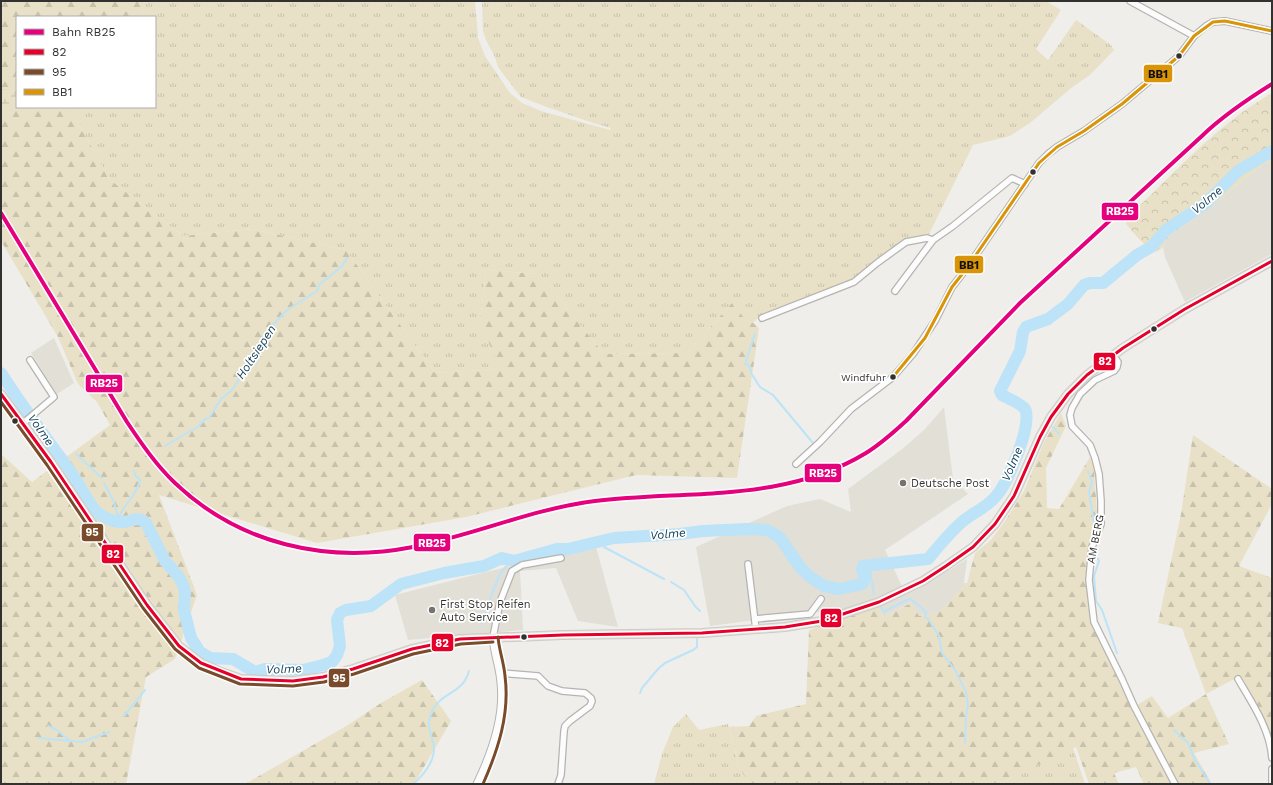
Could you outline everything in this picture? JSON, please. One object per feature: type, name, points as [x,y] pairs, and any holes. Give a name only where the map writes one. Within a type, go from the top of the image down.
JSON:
[{"type":"main road","points":[[1,394],[24,421],[147,605],[179,646],[201,663],[241,679],[293,681],[322,677],[353,669],[412,649],[460,639],[702,633],[756,630],[806,625],[879,602],[923,581],[960,557],[984,536],[1004,511],[1017,490],[1040,438],[1051,418],[1064,400],[1087,374],[1113,355],[1185,309],[1272,261]]},
{"type":"main road","points":[[477,784],[490,752],[499,719],[502,697],[500,673],[494,650],[493,637]]},
{"type":"street","points":[[1130,1],[1194,36]]},
{"type":"street","points":[[796,464],[820,442],[851,409],[893,377],[913,354],[935,321],[952,288],[1039,163],[1048,154],[1122,104],[1179,56],[1194,36],[1213,22],[1225,21],[1272,31]]},
{"type":"street","points":[[895,291],[932,240],[953,226],[1012,178],[1025,184]]},
{"type":"street","points":[[762,318],[854,282],[906,242],[927,238],[932,240]]},
{"type":"street","name":"AM BERG","points":[[1113,355],[1118,362],[1117,367],[1114,371],[1095,380],[1080,394],[1072,408],[1070,415],[1072,426],[1090,445],[1099,474],[1101,501],[1100,524],[1092,547],[1089,580],[1094,622],[1134,706],[1175,784]]},
{"type":"street","points":[[24,421],[54,397],[30,360]]},
{"type":"street","points":[[493,637],[500,602],[512,571],[522,566],[561,558]]},
{"type":"street","points":[[748,564],[756,630]]},
{"type":"street","points":[[755,619],[810,614],[821,599]]},
{"type":"street","points":[[500,673],[538,676],[548,686],[562,691],[585,694],[591,698],[592,702],[590,706],[565,726],[562,775],[558,784]]},
{"type":"street","points":[[1238,679],[1256,711],[1268,737],[1272,758]]},
{"type":"street","points":[[1272,769],[1272,784]]},
{"type":"shaded area","points":[[1272,161],[1272,254],[1185,302],[1165,257],[1163,247],[1169,236],[1201,214],[1265,163]]},
{"type":"shaded area","points":[[54,338],[74,383],[57,394],[31,353]]},
{"type":"shaded area","points":[[944,407],[953,479],[968,494],[885,550],[906,595],[928,584],[967,559],[964,583],[967,583],[938,613],[919,616],[910,603],[883,618],[880,604],[710,626],[696,547],[787,506],[820,499],[851,512],[848,489],[901,450],[925,429]]},
{"type":"shaded area","points":[[596,547],[618,627],[578,621],[556,568],[520,571],[523,630],[408,640],[395,595],[486,572]]},
{"type":"green space","points":[[1,1],[146,1],[141,16],[16,16],[16,108],[71,108],[109,179],[183,236],[252,229],[346,250],[435,373],[500,369],[480,322],[486,270],[539,274],[604,354],[687,353],[732,303],[745,319],[759,328],[737,478],[636,475],[466,517],[317,543],[159,495],[197,595],[175,659],[146,677],[126,784],[1,784],[1,454],[32,482],[110,425],[97,402],[78,384],[58,337],[1,241]]},
{"type":"green space","points":[[146,1],[475,1],[478,38],[485,56],[510,93],[522,103],[541,111],[610,130],[611,128],[521,97],[498,67],[495,57],[486,40],[483,31],[482,1],[1046,1],[1061,10],[1036,49],[1048,60],[1076,20],[1111,45],[1114,50],[1091,74],[1070,89],[1030,123],[1010,136],[973,145],[929,234],[914,236],[847,282],[760,316],[753,323],[745,319],[732,303],[687,353],[604,354],[539,274],[486,270],[480,322],[501,369],[435,373],[346,250],[252,229],[183,236],[109,179],[71,108],[156,108],[156,16],[141,16]]},
{"type":"green space","points":[[1,89],[16,92],[16,104],[11,110],[1,109]]},
{"type":"green space","points":[[1272,93],[1272,161],[1265,163],[1201,214],[1169,236],[1163,247],[1157,252],[1144,243],[1126,224],[1130,215],[1210,138],[1240,114]]},
{"type":"green space","points":[[1061,413],[1066,426],[1046,468],[1047,508],[1059,509],[1090,457],[1094,470],[1097,512],[1088,549],[1087,580],[1092,623],[1132,708],[1171,784],[1144,784],[1136,767],[1114,773],[1119,784],[1089,784],[1076,747],[998,784],[749,784],[739,767],[729,727],[749,726],[756,716],[806,704],[809,630],[880,604],[883,618],[911,603],[919,616],[938,613],[967,583],[975,553],[991,540],[1024,491],[1044,442]]},
{"type":"green space","points":[[1193,435],[1272,489],[1272,504],[1239,566],[1272,578],[1272,745],[1238,677],[1206,694],[1182,628],[1158,623],[1181,514]]},
{"type":"green space","points":[[422,680],[451,721],[414,784],[245,784],[348,725],[381,703]]},
{"type":"green space","points":[[1206,694],[1229,744],[1194,753],[1212,784],[1179,784],[1137,705],[1152,696],[1168,718]]},
{"type":"green space","points":[[686,714],[699,730],[728,724],[739,767],[749,784],[654,784],[662,754],[673,727]]},
{"type":"green space","points":[[1073,748],[1085,784],[998,784]]},
{"type":"waterway","name":"Volme","points":[[1,373],[27,412],[73,475],[96,511],[117,522],[138,519],[146,523],[165,561],[179,577],[184,587],[184,610],[191,638],[200,652],[210,658],[233,659],[255,672],[265,669],[303,670],[332,662],[337,655],[340,646],[337,620],[340,613],[346,610],[371,606],[401,584],[444,573],[484,566],[502,558],[514,561],[557,549],[568,549],[614,538],[703,531],[747,529],[767,530],[780,538],[800,567],[810,577],[824,586],[839,589],[862,584],[864,581],[864,574],[862,570],[863,566],[928,559],[958,525],[989,503],[1002,488],[1013,466],[1023,439],[1027,416],[1023,407],[1002,395],[1000,391],[1020,351],[1023,332],[1026,327],[1048,319],[1068,304],[1084,285],[1090,283],[1103,283],[1137,255],[1151,247],[1166,230],[1206,203],[1238,171],[1272,151]]},
{"type":"waterway","name":"Holtsiepen","points":[[165,446],[199,426],[205,419],[209,418],[221,399],[232,390],[269,329],[287,310],[317,291],[319,285],[342,266],[347,258]]},
{"type":"waterway","points":[[755,334],[745,364],[750,366],[751,373],[760,387],[773,395],[813,443]]},
{"type":"waterway","name":"Holtsiepen","points":[[245,370],[257,362]]},
{"type":"waterway","points":[[1053,427],[1059,434]]},
{"type":"waterway","points":[[76,454],[102,478]]},
{"type":"waterway","name":"Holtsiepen","points":[[118,522],[119,517],[139,486],[140,480],[135,475],[134,471]]},
{"type":"waterway","points":[[1088,471],[1092,482],[1089,492],[1095,529]]},
{"type":"waterway","points":[[104,483],[114,502],[118,517]]},
{"type":"waterway","points":[[600,542],[604,547],[664,579]]},
{"type":"waterway","points":[[1095,554],[1099,561],[1094,576],[1096,601],[1102,610],[1117,653]]},
{"type":"waterway","points":[[482,624],[502,571],[507,565],[514,561]]},
{"type":"waterway","points":[[869,565],[874,594]]},
{"type":"waterway","points":[[671,582],[684,590],[700,611]]},
{"type":"waterway","points":[[881,607],[883,612],[911,599],[926,612],[925,617],[929,620],[939,636],[942,653],[955,670],[966,692],[968,705],[965,743]]},
{"type":"waterway","points":[[640,693],[642,688],[665,663],[697,647],[697,639]]},
{"type":"waterway","points":[[413,784],[421,777],[433,758],[434,747],[429,726],[432,711],[436,704],[462,684],[469,671]]},
{"type":"waterway","points":[[124,716],[145,690]]},
{"type":"waterway","points":[[48,726],[57,730],[70,741]]},
{"type":"waterway","points":[[1174,730],[1188,743],[1195,760],[1209,784]]},
{"type":"waterway","points":[[39,738],[82,742],[109,732]]},
{"type":"rail line","name":"RB25","points":[[1,213],[127,422],[143,446],[175,483],[200,504],[227,521],[255,535],[285,544],[316,550],[348,553],[380,552],[436,542],[549,510],[595,501],[734,492],[768,487],[802,480],[835,469],[866,453],[882,442],[906,421],[1020,303],[1211,128],[1254,95],[1272,84]]},
{"type":"transit line","name":"BB1","points":[[893,377],[925,338],[952,287],[967,268],[1039,163],[1057,147],[1084,131],[1122,104],[1179,56],[1194,36],[1213,22],[1225,21],[1272,31]]},
{"type":"transit line","name":"82","points":[[1,394],[51,462],[147,605],[179,646],[201,663],[241,679],[293,681],[323,677],[353,669],[412,649],[460,639],[563,635],[702,633],[785,627],[822,621],[879,602],[923,581],[946,566],[973,547],[995,524],[1014,496],[1040,437],[1051,417],[1068,394],[1087,375],[1123,348],[1185,309],[1272,261]]},
{"type":"transit line","name":"95","points":[[1,402],[47,465],[143,608],[175,649],[199,668],[240,684],[293,686],[324,682],[354,674],[413,654],[461,644],[493,642]]},
{"type":"transit line","name":"95","points":[[483,784],[502,732],[506,704],[504,671],[498,637]]},
{"type":"place","name":"Windfuhr","points":[[893,377]]},
{"type":"place","name":"Deutsche Post","points":[[903,483]]},
{"type":"place","name":"First Stop Reifen Auto Service","points":[[432,610]]}]
